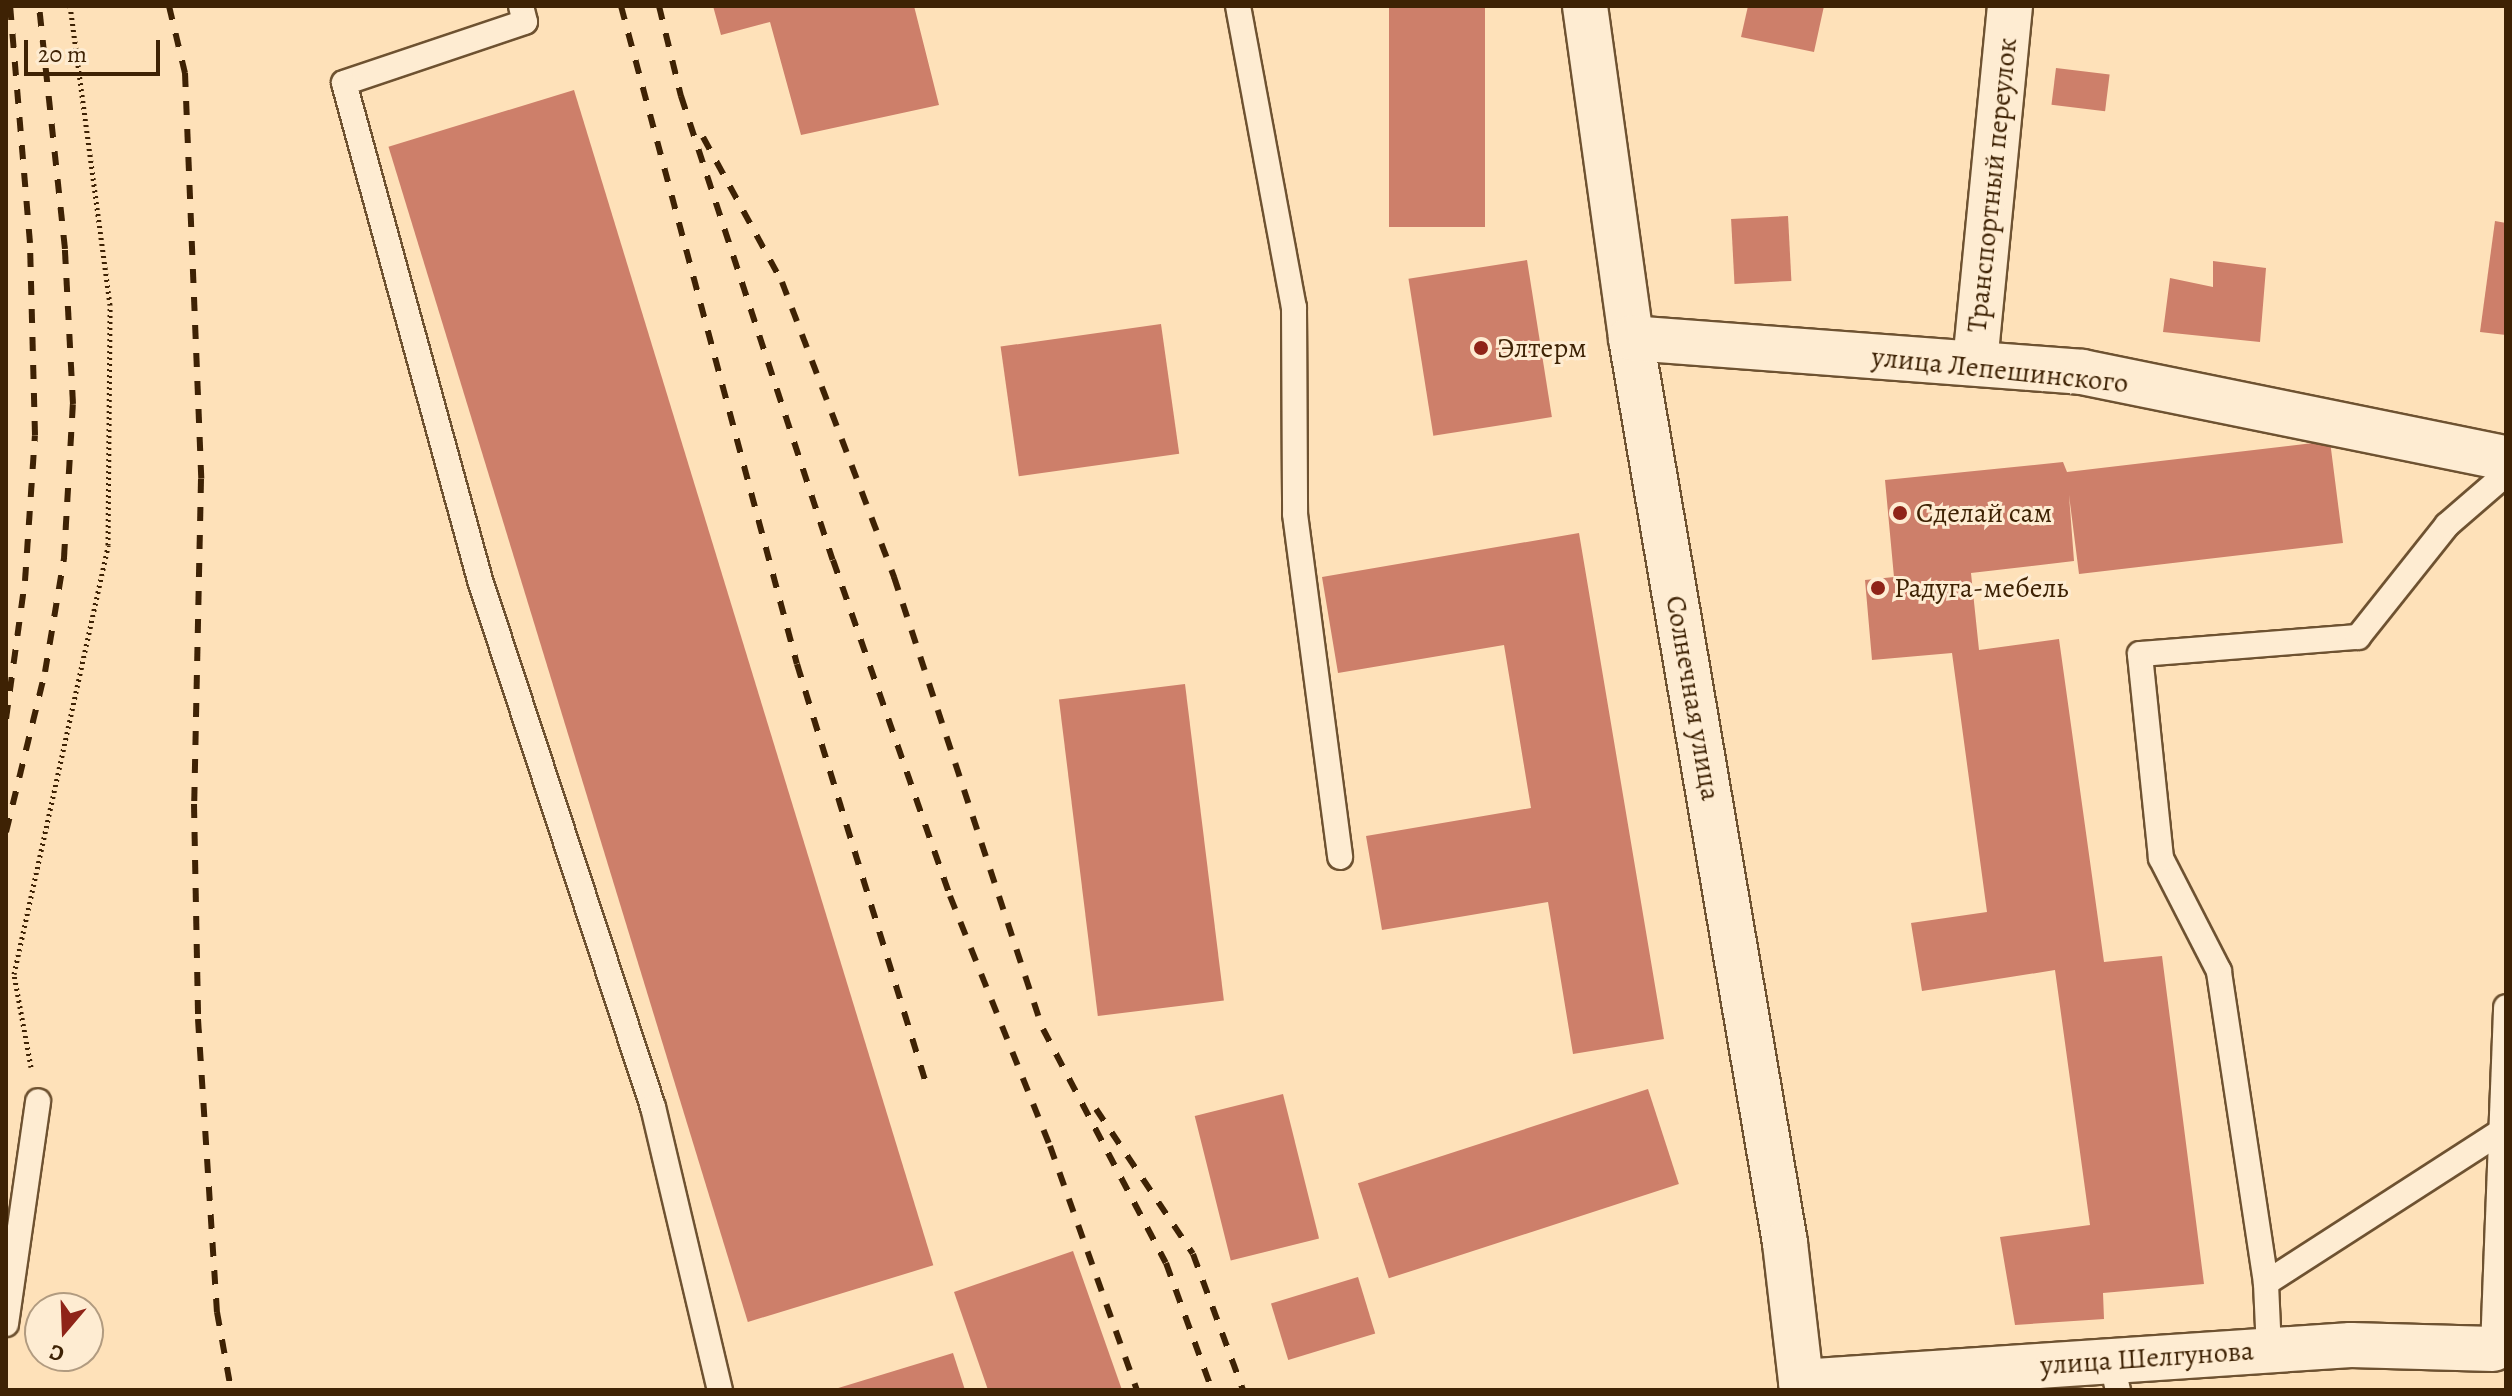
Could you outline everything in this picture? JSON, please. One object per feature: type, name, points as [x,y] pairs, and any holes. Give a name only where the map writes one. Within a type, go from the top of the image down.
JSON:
[{"type":"street","name":"Солнечная улица","points":[[1585,6],[1631,338],[1785,1243],[1802,1386]]},
{"type":"street","name":"Транспортный переулок","points":[[1975,363],[2010,6]]},
{"type":"street","name":"улица Лепешинского","points":[[1631,338],[2082,372],[2506,458]]},
{"type":"street","name":"улица Шелгунова","points":[[1802,1386],[2114,1375],[2269,1350],[2498,1336]]},
{"type":"lane","points":[[521,6],[525,22],[344,83],[480,580],[653,1107],[720,1390]]},
{"type":"lane","points":[[1238,6],[1294,307],[1295,514],[1340,857]]},
{"type":"lane","points":[[2269,1350],[2266,1283],[2219,971],[2161,858],[2140,654],[2358,637],[2447,525],[2506,474]]},
{"type":"lane","points":[[2498,1336],[2500,1132],[2506,1007]]},
{"type":"lane","points":[[6,1324],[38,1101]]},
{"type":"lane","points":[[2266,1283],[2500,1132]]},
{"type":"path","points":[[38,1101],[14,974],[108,545],[110,305],[70,6]]},
{"type":"building","points":[[713,6],[914,6],[939,105],[801,135],[770,22],[721,35]]},
{"type":"building","points":[[1389,6],[1485,6],[1485,227],[1389,227]]},
{"type":"building","points":[[1748,6],[1824,6],[1814,52],[1741,37]]},
{"type":"building","points":[[2056,68],[2110,75],[2105,111],[2051,105]]},
{"type":"building","points":[[574,90],[933,1265],[748,1322],[388,147]]},
{"type":"building","points":[[1788,216],[1791,281],[1734,284],[1731,219]]},
{"type":"building","points":[[2495,221],[2506,223],[2506,335],[2480,332]]},
{"type":"building","name":"Элтерм","points":[[1527,260],[1552,417],[1433,436],[1408,279]]},
{"type":"building","points":[[2213,261],[2266,268],[2260,342],[2163,332],[2170,278],[2213,287]]},
{"type":"building","points":[[1161,324],[1179,454],[1019,476],[1001,347]]},
{"type":"building","points":[[2330,441],[2343,543],[2079,574],[2069,495],[2074,561],[1971,573],[1979,650],[2059,639],[2104,962],[2162,956],[2204,1284],[2103,1293],[2104,1319],[2015,1325],[2000,1237],[2090,1225],[2055,970],[1922,991],[1911,923],[1987,912],[1952,653],[1872,660],[1865,580],[1894,577],[1885,480],[2063,462],[2067,472]]},
{"type":"building","points":[[1579,533],[1664,1039],[1573,1054],[1548,902],[1382,930],[1366,836],[1531,808],[1504,645],[1338,673],[1322,577]]},
{"type":"building","points":[[1185,684],[1224,1001],[1098,1016],[1059,699]]},
{"type":"building","points":[[1648,1089],[1679,1184],[1389,1278],[1358,1183]]},
{"type":"building","points":[[1283,1094],[1319,1239],[1231,1261],[1195,1116]]},
{"type":"building","points":[[1073,1251],[1122,1390],[988,1390],[954,1292]]},
{"type":"building","points":[[1358,1277],[1375,1333],[1288,1360],[1271,1304]]},
{"type":"building","points":[[953,1353],[965,1390],[835,1390],[835,1389]]},
{"type":"railway","points":[[6,719],[25,581],[35,435],[30,243],[10,6]]},
{"type":"railway","points":[[6,832],[45,672],[64,558],[73,404],[65,249],[39,6]]},
{"type":"railway","points":[[169,6],[185,73],[201,479],[194,804],[198,1019],[217,1312],[231,1390]]},
{"type":"railway","points":[[621,6],[797,664],[927,1086]]},
{"type":"railway","points":[[659,6],[681,96],[833,560],[950,896],[1050,1146],[1137,1390]]},
{"type":"railway","points":[[703,137],[782,282],[894,577],[1043,1029],[1166,1263],[1212,1390]]},
{"type":"railway","points":[[1096,1109],[1193,1254],[1243,1390]]},
{"type":"place","name":"Элтерм","points":[[1481,348]]},
{"type":"place","name":"Сделай сам","points":[[1900,513]]},
{"type":"place","name":"Радуга-мебель","points":[[1878,588]]}]
